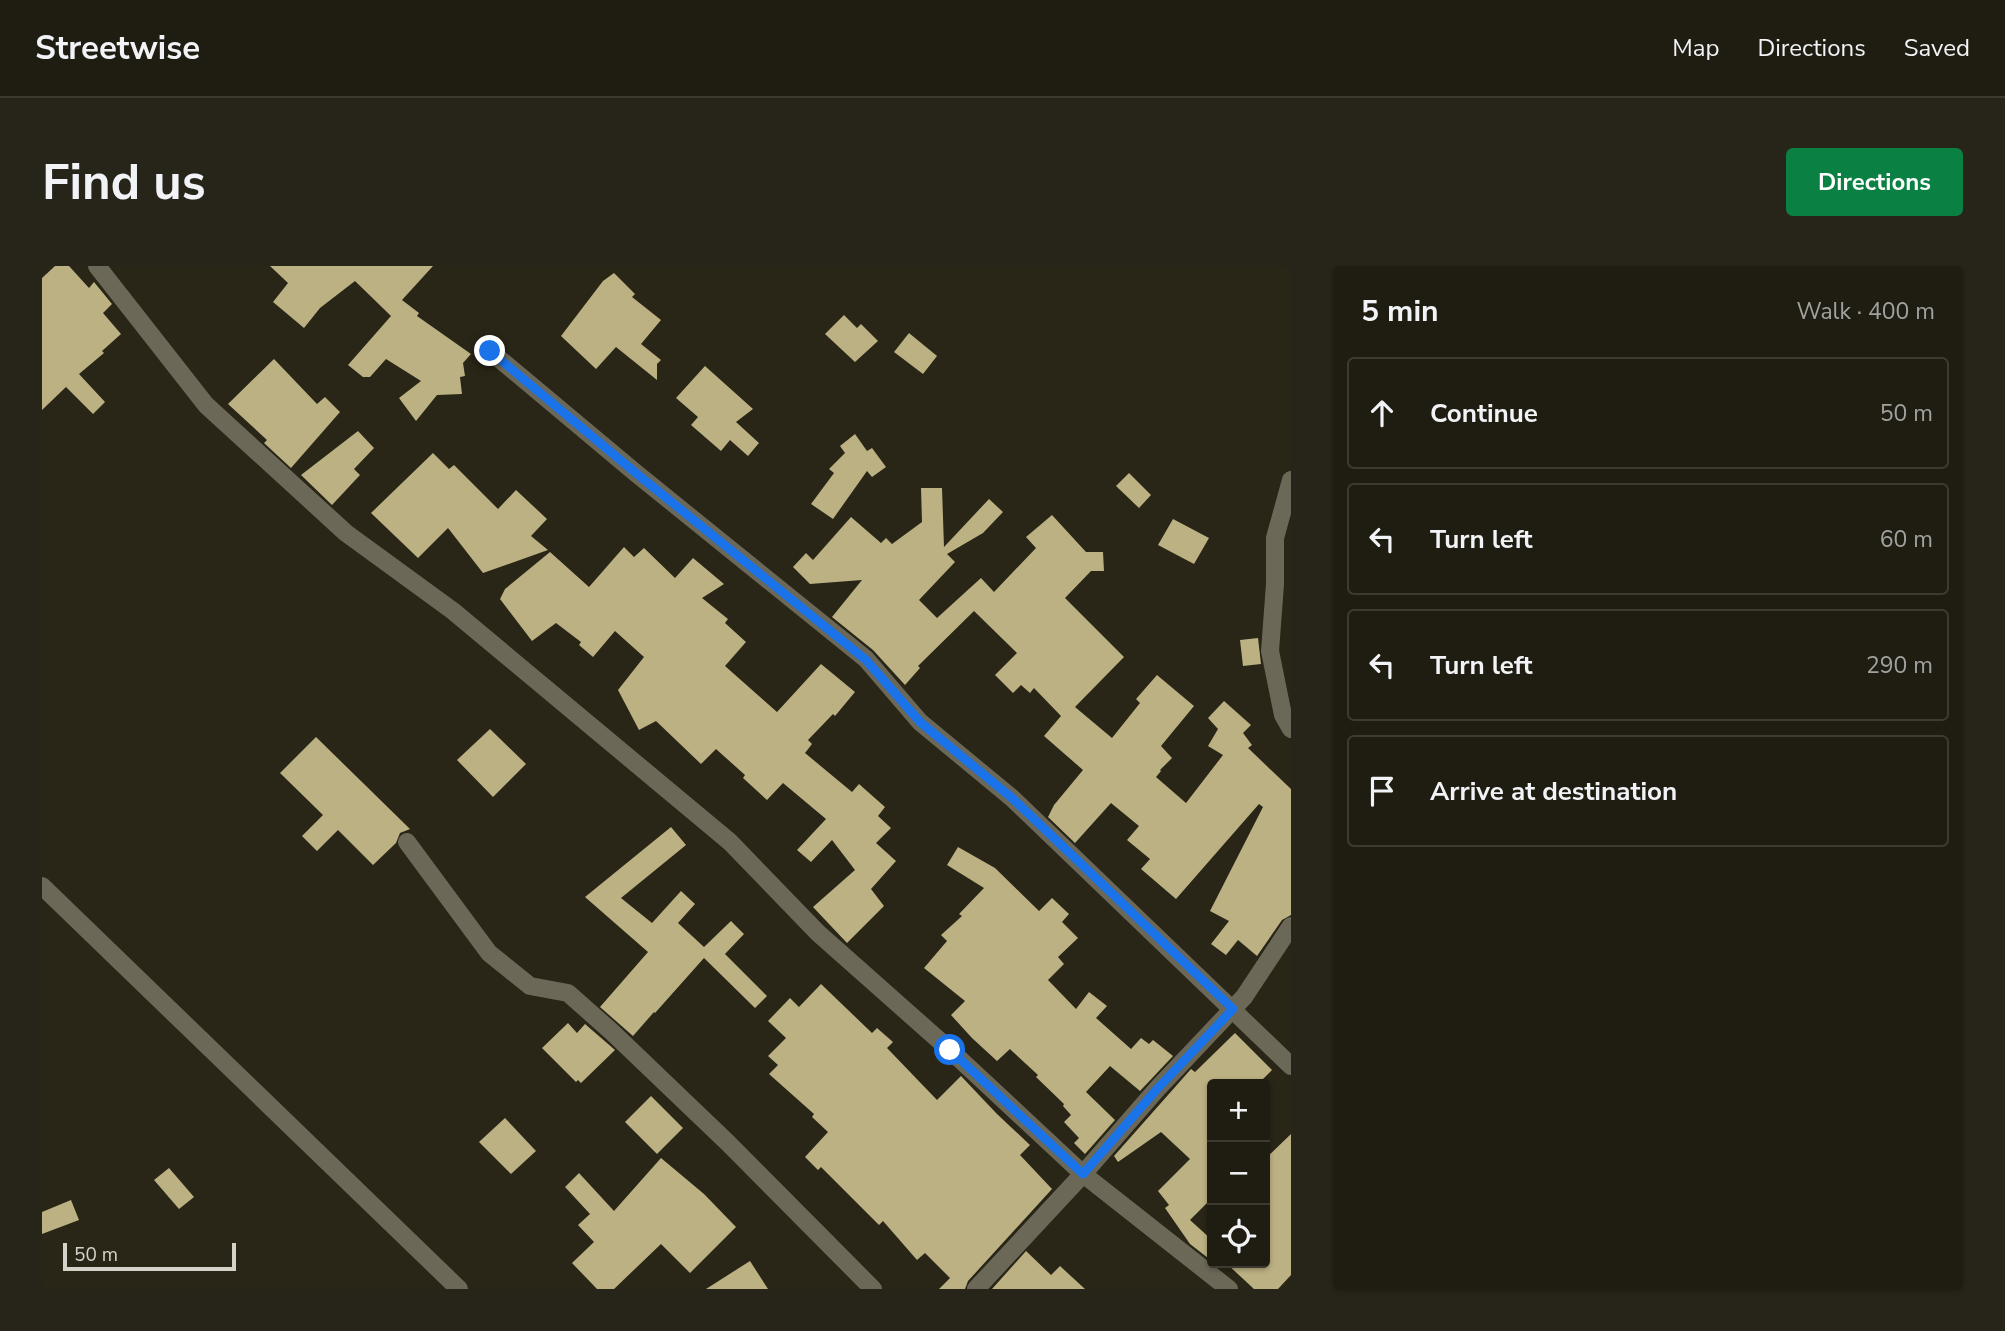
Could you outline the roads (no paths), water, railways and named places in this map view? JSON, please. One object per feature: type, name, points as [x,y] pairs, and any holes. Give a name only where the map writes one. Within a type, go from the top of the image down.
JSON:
[{"type":"street","points":[[96,266],[206,405],[345,533],[453,611],[730,842],[818,933],[950,1050],[1083,1174],[1229,1289]]},
{"type":"street","points":[[490,351],[866,660],[920,722],[1012,798],[1291,1066]]},
{"type":"street","points":[[1291,480],[1275,538],[1275,584],[1269,651],[1283,715],[1291,729]]},
{"type":"street","points":[[407,842],[489,953],[530,986],[568,993],[728,1143],[873,1289]]},
{"type":"street","points":[[42,886],[459,1289]]},
{"type":"street","points":[[976,1289],[1244,997],[1291,926]]}]
